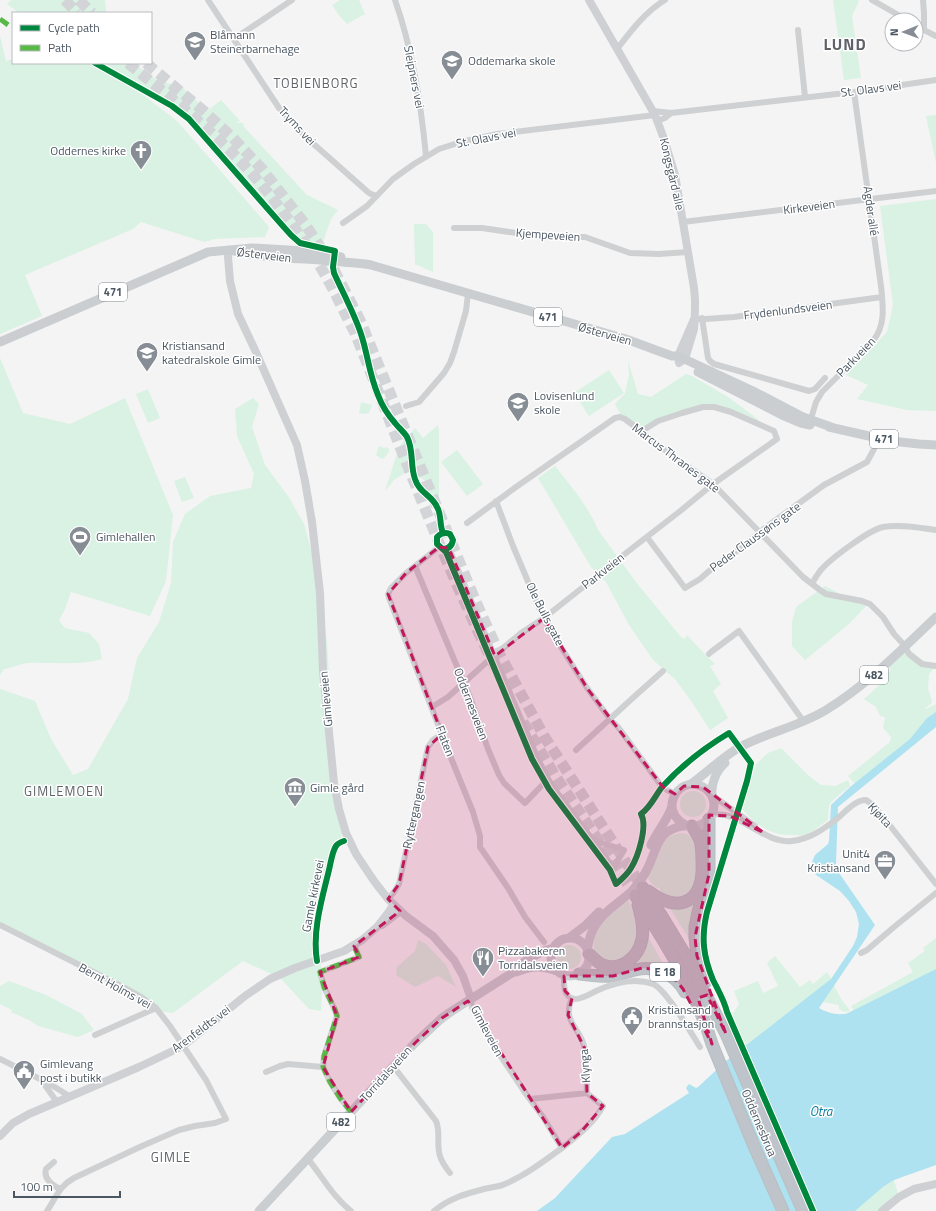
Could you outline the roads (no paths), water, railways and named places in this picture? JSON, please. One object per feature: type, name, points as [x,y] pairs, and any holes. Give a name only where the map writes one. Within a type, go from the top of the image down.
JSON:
[{"type":"highway","name":"E 18","points":[[710,817],[709,874],[697,920],[695,937],[697,956],[720,1011],[726,1034]]},
{"type":"highway","points":[[639,891],[654,895],[666,902],[677,903],[688,900],[696,892],[703,868],[702,854],[700,840],[689,826]]},
{"type":"highway","name":"E 18","points":[[639,891],[663,918],[686,956],[726,1034]]},
{"type":"highway","name":"E 18","points":[[588,952],[600,964],[612,967],[624,964],[634,957],[640,946],[643,935],[639,891]]},
{"type":"highway","name":"E 18","points":[[639,891],[705,1022],[712,1044]]},
{"type":"highway","name":"E 18","points":[[579,974],[613,976],[648,968],[667,973],[674,978],[683,989],[712,1044]]},
{"type":"highway","name":"Oddernesbrua","points":[[726,1034],[802,1211]]},
{"type":"highway","name":"Oddernesbrua","points":[[712,1044],[754,1146],[783,1211]]},
{"type":"main road","name":"Østerveien","points":[[229,250],[252,248],[305,251],[349,258],[361,263],[626,339],[679,358],[752,391],[810,422],[891,441],[936,445]]},
{"type":"main road","name":"471","points":[[0,342],[198,255],[208,252],[229,250]]},
{"type":"main road","name":"482","points":[[710,817],[714,808],[712,787],[717,772],[722,765],[751,746],[789,732],[830,708],[860,687],[936,617]]},
{"type":"main road","name":"482","points":[[554,948],[558,943],[569,938],[586,925],[635,881],[644,865],[655,836],[668,816],[675,794],[679,789],[691,784],[743,746],[804,722]]},
{"type":"main road","points":[[691,784],[703,786],[712,795]]},
{"type":"main road","points":[[672,806],[676,818],[681,823],[689,826]]},
{"type":"main road","points":[[579,974],[588,965],[589,938],[595,925],[608,910],[631,892],[638,884],[648,868],[660,840],[670,830],[689,826],[699,826],[710,817]]},
{"type":"main road","points":[[569,938],[576,939],[581,942],[588,952]]},
{"type":"main road","points":[[554,948],[551,953],[551,960],[553,966],[560,973]]},
{"type":"main road","name":"Torridalsveien","points":[[259,1211],[414,1043],[435,1024],[512,973],[530,958],[546,950],[554,948]]},
{"type":"main road","name":"Torridalsveien","points":[[512,973],[532,967],[547,968],[560,973]]},
{"type":"main road","name":"482","points":[[560,973],[573,976],[579,974]]},
{"type":"street","name":"Tryms vei","points":[[208,0],[279,108],[325,154],[369,193],[376,196]]},
{"type":"street","points":[[234,39],[292,0]]},
{"type":"street","name":"Sleipners vei","points":[[395,0],[407,40],[417,84],[426,156]]},
{"type":"street","name":"Kongsgård alle","points":[[589,0],[655,116],[672,163],[698,319],[679,358]]},
{"type":"street","points":[[617,49],[628,34],[643,18],[665,0]]},
{"type":"street","points":[[872,0],[893,12]]},
{"type":"street","points":[[923,0],[924,12]]},
{"type":"street","points":[[924,29],[936,36]]},
{"type":"street","points":[[798,30],[805,97]]},
{"type":"street","name":"St. Olavs vei","points":[[343,223],[367,206],[393,179],[426,156],[439,149],[461,142],[496,134],[854,92],[936,80]]},
{"type":"street","name":"Agder allé","points":[[854,92],[870,200],[882,297],[882,320],[880,330]]},
{"type":"street","name":"St. Olavs vei","points":[[655,116],[665,118],[671,113]]},
{"type":"street","name":"Kirkeveien","points":[[683,222],[936,191]]},
{"type":"street","name":"Kjempeveien","points":[[454,228],[482,228],[543,237],[585,237],[630,253],[659,254],[688,252]]},
{"type":"street","name":"Gimleveien","points":[[229,250],[228,257],[230,281],[238,314],[297,445],[305,481],[312,522],[320,593],[323,671],[334,783],[346,833],[356,854],[390,902],[433,936],[454,960],[464,976],[471,999],[472,1008],[508,1068],[530,1098],[562,1148]]},
{"type":"street","points":[[406,406],[419,402],[444,373],[450,363],[466,311],[468,294]]},
{"type":"street","name":"Frydenlundsveien","points":[[698,319],[706,320],[741,316],[882,297]]},
{"type":"street","points":[[698,319],[708,358],[714,364],[809,390],[815,389],[825,378]]},
{"type":"street","name":"Parkveien","points":[[810,422],[816,402],[822,392],[873,341],[880,330]]},
{"type":"street","name":"Parkveien","points":[[432,707],[448,697],[521,633],[544,618],[713,484],[777,439],[774,431],[732,412],[714,407],[703,407],[658,421],[642,431]]},
{"type":"street","name":"Marcus Thranes gate","points":[[467,523],[615,418],[620,417],[642,431],[673,456],[713,484],[802,577],[826,594],[870,604],[883,617],[894,634],[905,646],[909,654],[922,664],[936,666]]},
{"type":"street","name":"Peder Claussøns gate","points":[[647,537],[685,588],[700,579],[829,482],[862,466],[867,462],[874,449]]},
{"type":"street","name":"Ole Bulls gate","points":[[496,501],[508,534],[544,618],[573,665],[610,719],[660,784],[675,794]]},
{"type":"street","points":[[812,584],[820,571],[828,564],[857,541],[877,529],[902,526],[936,530]]},
{"type":"street","points":[[441,534],[450,534],[452,538],[452,545],[448,548],[443,549],[436,542],[437,537],[441,534]]},
{"type":"street","name":"Flaten","points":[[439,546],[391,588],[388,594],[389,598],[473,812],[480,836],[480,847],[508,888],[525,917],[544,942]]},
{"type":"street","points":[[448,548],[452,553],[532,745],[548,779],[601,852],[614,867],[624,850],[599,842],[592,838]]},
{"type":"street","name":"Oddernesveien","points":[[415,566],[464,683],[499,775],[504,783],[525,803],[548,779]]},
{"type":"street","points":[[709,654],[739,631],[804,722]]},
{"type":"street","points":[[576,750],[663,671]]},
{"type":"street","name":"Ryttergangen","points":[[390,902],[399,884],[428,747],[433,740],[442,734]]},
{"type":"street","name":"Kjøita","points":[[712,795],[764,833]]},
{"type":"street","name":"Kjøita","points":[[710,817],[720,814],[730,816],[777,840],[794,841],[812,836],[860,801],[868,800],[936,884]]},
{"type":"street","points":[[861,953],[867,950],[936,893]]},
{"type":"street","name":"Arenfeldts vei","points":[[0,1136],[19,1119],[69,1096],[139,1067],[183,1046],[244,996],[270,979],[304,964],[336,955],[354,946],[377,927],[388,913],[390,902]]},
{"type":"street","name":"Arenfeldts vei","points":[[377,927],[382,925],[400,911]]},
{"type":"street","name":"Bernt Holms vei","points":[[0,925],[121,986],[141,997],[156,1008],[170,1026],[206,1080],[226,1119],[215,1123],[179,1130],[69,1180],[60,1189]]},
{"type":"street","points":[[351,1112],[346,1108],[323,1067],[324,1056],[337,1016],[324,987],[320,972],[359,957],[354,946]]},
{"type":"street","points":[[560,973],[565,991],[572,998],[578,999],[622,982],[636,981],[657,986],[665,994],[700,1047]]},
{"type":"street","name":"Klynga","points":[[562,1148],[581,1132],[603,1106],[587,1093],[585,1047],[568,1015],[568,1007],[572,998]]},
{"type":"street","points":[[95,1035],[156,1008]]},
{"type":"street","points":[[0,1059],[58,1088],[69,1096]]},
{"type":"street","points":[[266,1072],[288,1064],[323,1067]]},
{"type":"street","points":[[393,1066],[436,1121],[439,1132],[438,1146],[440,1157],[450,1173]]},
{"type":"street","points":[[41,1080],[57,1102]]},
{"type":"street","points":[[530,1098],[587,1093]]},
{"type":"street","points":[[434,1211],[454,1198],[474,1191],[504,1185],[527,1173],[562,1148]]},
{"type":"street","points":[[308,1159],[343,1205],[351,1211]]},
{"type":"street","points":[[47,1211],[60,1189],[45,1176],[46,1168],[54,1162]]},
{"type":"street","points":[[882,1211],[899,1197],[914,1189],[936,1184]]},
{"type":"water","name":"Otra","points":[[936,712],[936,727],[838,807],[837,870],[875,925],[819,1008],[834,1014],[848,1013],[936,969],[936,1165],[894,1180],[883,1187],[855,1211],[537,1211],[555,1198],[612,1137],[625,1134],[689,1093],[686,1088],[689,1084],[696,1088],[698,1087],[726,1061],[831,979],[853,946],[857,937],[859,924],[856,912],[849,901],[840,891],[816,875],[813,870],[812,862],[815,855],[828,844],[829,841],[831,805],[850,787],[910,739],[927,718]]},
{"type":"tunnel","points":[[65,0],[76,12]]},
{"type":"tunnel","points":[[79,0],[91,12]]},
{"type":"tunnel","points":[[129,64],[217,138],[250,171],[286,216],[323,271],[355,333],[465,603],[507,691]]},
{"type":"tunnel","points":[[147,64],[205,112],[233,138],[262,169],[305,224],[330,262],[360,320],[476,602],[500,655],[544,736],[642,887]]},
{"type":"tunnel","points":[[523,722],[554,774],[635,895]]},
{"type":"place","name":"Blåmann Steinerbarnehage","points":[[195,62]]},
{"type":"place","name":"Oddemarka skole","points":[[452,80]]},
{"type":"place","name":"Oddernes kirke","points":[[141,170]]},
{"type":"place","name":"Kristiansand katedralskole Gimle","points":[[147,372]]},
{"type":"place","name":"Lovisenlund skole","points":[[518,422]]},
{"type":"place","name":"Gimlehallen","points":[[80,556]]},
{"type":"place","name":"Gimle gård","points":[[295,808]]},
{"type":"place","name":"Unit4 Kristiansand","points":[[885,880]]},
{"type":"place","name":"Pizzabakeren Torridalsveien","points":[[483,978]]},
{"type":"place","name":"Kristiansand brannstasjon","points":[[632,1036]]},
{"type":"place","name":"Gimlevang post i butikk","points":[[24,1090]]},
{"type":"district","name":"LUND","points":[[845,44]]},
{"type":"district","name":"TOBIENBORG","points":[[316,83]]},
{"type":"district","name":"GIMLEMOEN","points":[[64,791]]},
{"type":"district","name":"GIMLE","points":[[171,1157]]}]
